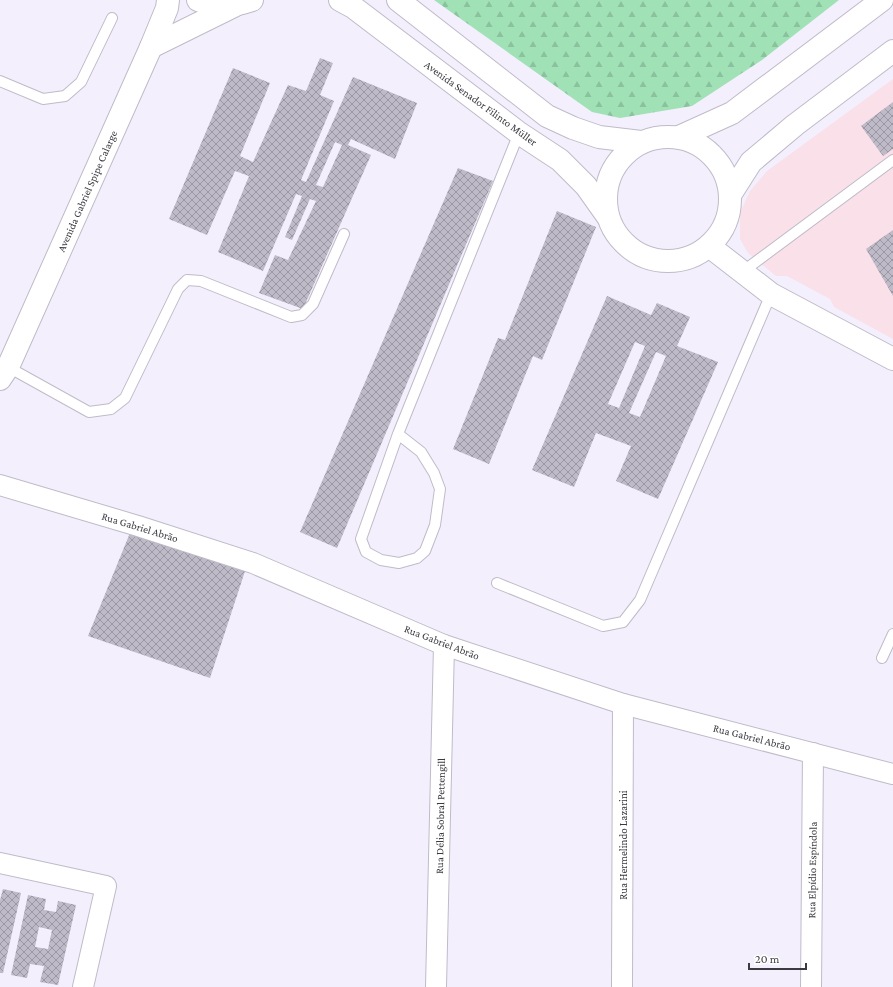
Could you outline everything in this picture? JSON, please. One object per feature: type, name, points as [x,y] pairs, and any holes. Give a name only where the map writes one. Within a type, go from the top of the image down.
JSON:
[{"type":"main road","name":"Avenida Gabriel Spipe Calarge","points":[[4,373],[151,47],[167,8],[168,0]]},
{"type":"main road","points":[[198,0],[216,6],[243,3]]},
{"type":"main road","name":"Avenida Senador Filinto Müller","points":[[340,0],[353,7],[519,133],[560,160],[586,186],[608,218]]},
{"type":"main road","points":[[398,0],[547,116],[573,128],[599,137],[641,142]]},
{"type":"main road","points":[[679,137],[732,113],[882,0]]},
{"type":"main road","points":[[151,47],[243,3]]},
{"type":"main road","points":[[730,195],[751,162],[795,125],[893,51]]},
{"type":"main road","points":[[660,137],[679,137],[699,144],[715,157],[726,174],[730,195],[729,214],[722,232],[709,246],[692,257],[672,262],[651,260],[632,251],[618,236],[608,218],[606,200],[608,182],[615,166],[626,152],[641,142],[660,137]]},
{"type":"main road","points":[[709,246],[771,294],[893,360]]},
{"type":"street","name":"Rua Gabriel Abrão","points":[[0,486],[138,526],[253,563],[444,645],[624,704],[893,774]]},
{"type":"street","name":"Rua Délia Sobral Pettengill","points":[[436,987],[444,645]]},
{"type":"street","name":"Rua Hermelindo Lazarini","points":[[622,987],[624,704]]},
{"type":"street","name":"Rua Elpídio Espíndola","points":[[811,987],[813,753]]},
{"type":"street","points":[[0,863],[106,886],[82,987]]},
{"type":"lane","points":[[0,81],[43,99],[65,96],[81,82],[112,18]]},
{"type":"lane","points":[[398,434],[421,452],[434,473],[440,489],[435,525],[425,551],[417,558],[399,564],[381,560],[366,552],[361,539],[398,434],[519,133]]},
{"type":"lane","points":[[742,272],[893,160]]},
{"type":"lane","points":[[4,373],[89,412],[111,409],[125,398],[178,289],[187,280],[201,281],[291,317],[302,315],[312,304],[344,234]]},
{"type":"lane","points":[[496,583],[603,626],[623,622],[640,600],[771,294]]},
{"type":"lane","points":[[882,658],[893,634]]},
{"type":"shaded area","points":[[893,79],[893,339],[834,307],[830,299],[787,276],[776,276],[748,253],[740,239],[740,213],[750,191],[767,171]]},
{"type":"green space","points":[[434,0],[839,0],[762,60],[692,106],[620,118],[592,112]]},
{"type":"building","points":[[320,58],[333,63],[320,95],[334,101],[301,180],[306,182],[353,77],[417,103],[395,159],[351,139],[348,145],[371,155],[303,309],[259,293],[275,255],[288,260],[316,201],[310,199],[292,240],[285,237],[302,196],[296,194],[263,271],[218,252],[249,176],[235,171],[207,235],[169,219],[233,68],[270,83],[240,156],[253,162],[288,85],[306,91]],"holes":[[[335,142],[342,145],[323,187],[316,185]]]},
{"type":"building","points":[[893,102],[893,149],[883,156],[861,126]]},
{"type":"building","points":[[458,168],[493,181],[337,548],[300,532]]},
{"type":"building","points":[[557,211],[596,227],[542,360],[533,356],[489,464],[453,449],[498,338],[505,340]]},
{"type":"building","points":[[893,230],[893,296],[866,249]]},
{"type":"building","points":[[607,296],[651,315],[657,303],[690,317],[677,346],[718,362],[658,499],[616,481],[631,446],[596,433],[574,487],[532,470]],"holes":[[[635,342],[645,346],[619,408],[608,404]],[[656,352],[666,356],[640,417],[629,413]]]},
{"type":"building","points":[[132,528],[247,565],[210,678],[88,636]]},
{"type":"building","points":[[3,889],[21,893],[3,973],[0,973],[0,900]]},
{"type":"building","points":[[28,895],[46,899],[44,910],[56,912],[58,901],[76,905],[58,985],[40,982],[44,966],[30,964],[27,978],[11,975]],"holes":[[[39,927],[52,930],[48,949],[35,947]]]}]
